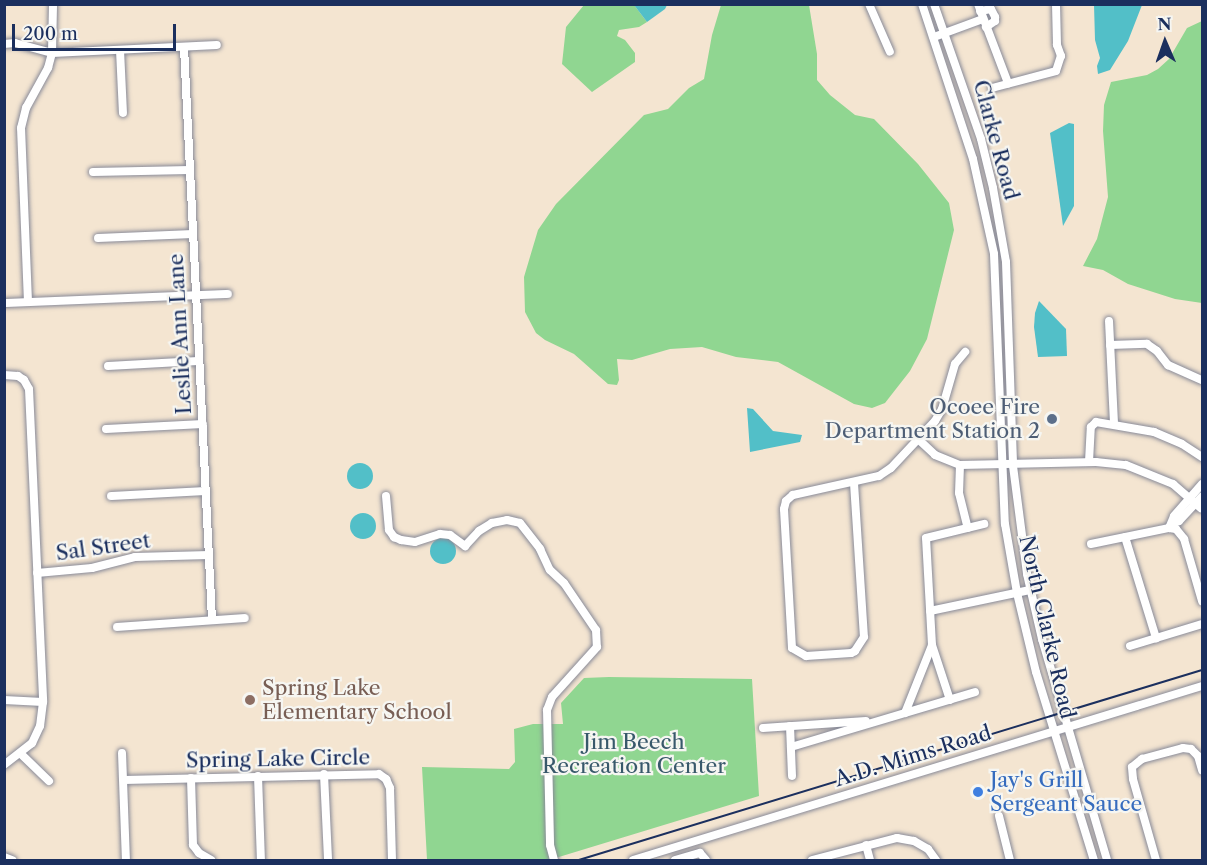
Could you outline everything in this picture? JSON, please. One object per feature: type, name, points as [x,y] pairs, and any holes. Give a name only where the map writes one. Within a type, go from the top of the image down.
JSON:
[{"type":"street","points":[[28,302],[21,128],[26,108],[48,68],[52,53],[53,4]]},
{"type":"street","points":[[869,4],[890,52]]},
{"type":"street","name":"Clarke Road","points":[[922,4],[973,159],[994,254],[997,287]]},
{"type":"street","name":"Clarke Road","points":[[934,4],[981,139],[993,188],[1006,262],[1008,288]]},
{"type":"street","points":[[992,88],[1056,71],[1060,65],[1056,4]]},
{"type":"street","points":[[934,36],[944,32],[984,23],[995,21],[994,12],[991,9],[979,8],[984,23],[1008,83]]},
{"type":"street","points":[[4,44],[15,44],[52,53],[217,45]]},
{"type":"street","name":"Leslie Ann Lane","points":[[184,46],[212,620]]},
{"type":"street","points":[[120,50],[123,113]]},
{"type":"street","points":[[93,172],[190,170]]},
{"type":"street","points":[[98,238],[193,234]]},
{"type":"street","name":"North Clarke Road","points":[[997,287],[1005,524],[1017,593],[1053,732],[1079,807],[1094,861]]},
{"type":"street","name":"North Clarke Road","points":[[1008,288],[1013,466],[1020,534],[1030,590],[1107,861]]},
{"type":"street","points":[[4,303],[228,294]]},
{"type":"street","points":[[1109,321],[1114,424]]},
{"type":"street","points":[[1110,345],[1147,344],[1157,351],[1168,366],[1203,380]]},
{"type":"street","points":[[854,483],[864,637],[855,651],[851,653],[806,656],[792,648],[784,509],[786,501],[793,495],[879,476],[891,468],[942,409],[955,363],[965,352]]},
{"type":"street","points":[[108,366],[198,361]]},
{"type":"street","points":[[4,765],[21,754],[32,743],[40,726],[43,702],[29,389],[24,380],[7,375]]},
{"type":"street","points":[[1089,462],[1092,424],[1096,422],[1163,436],[1203,457]]},
{"type":"street","points":[[106,429],[203,424]]},
{"type":"street","points":[[918,439],[935,455],[960,465],[1013,466],[1089,462],[1118,464],[1142,470],[1173,484],[1198,501]]},
{"type":"street","points":[[960,465],[959,493],[968,528]]},
{"type":"street","points":[[1091,544],[1171,525],[1181,513],[1198,501],[1203,483]]},
{"type":"street","points":[[111,496],[206,491]]},
{"type":"street","points":[[386,496],[389,530],[394,537],[401,540],[415,542],[440,534],[450,535],[465,546],[479,531],[492,523],[507,520],[520,523],[540,549],[550,570],[564,583],[596,630],[597,648],[552,697],[547,710],[550,845],[554,861]]},
{"type":"street","points":[[950,700],[932,645],[926,538],[984,524]]},
{"type":"street","points":[[1171,525],[1184,539],[1203,601]]},
{"type":"street","points":[[1125,537],[1156,638]]},
{"type":"street","name":"Sal Street","points":[[37,573],[92,568],[135,557],[209,555]]},
{"type":"street","points":[[930,611],[1030,590]]},
{"type":"street","points":[[117,627],[245,618]]},
{"type":"street","points":[[1130,646],[1203,624]]},
{"type":"street","points":[[905,713],[932,645]]},
{"type":"street","name":"A.D. Mims Road","points":[[633,861],[1203,686]]},
{"type":"street","points":[[790,747],[975,692]]},
{"type":"street","points":[[4,700],[43,702]]},
{"type":"street","points":[[763,728],[880,721]]},
{"type":"street","points":[[790,726],[792,776]]},
{"type":"street","points":[[1156,861],[1133,779],[1132,767],[1142,759],[1183,748],[1191,749],[1198,756],[1203,770]]},
{"type":"street","points":[[122,753],[126,861]]},
{"type":"street","points":[[21,754],[49,781]]},
{"type":"street","name":"Spring Lake Circle","points":[[124,780],[369,772],[386,779],[390,788],[392,861]]},
{"type":"street","points":[[324,774],[328,861]]},
{"type":"street","points":[[258,776],[261,861]]},
{"type":"street","points":[[191,778],[193,844],[199,853],[211,861]]},
{"type":"street","points":[[999,816],[1010,861]]},
{"type":"street","points":[[812,861],[897,838],[914,841],[928,849],[936,861]]},
{"type":"street","points":[[866,845],[870,861]]},
{"type":"street","points":[[675,861],[700,853],[706,861]]},
{"type":"street","points":[[4,857],[12,861]]},
{"type":"green space","points":[[584,5],[634,5],[647,22],[639,27],[619,30],[617,36],[625,40],[635,53],[635,62],[592,92],[562,64],[566,27]]},
{"type":"green space","points":[[721,5],[809,5],[817,54],[817,80],[830,95],[855,115],[874,119],[918,164],[949,203],[954,230],[927,339],[910,371],[885,403],[872,408],[854,404],[778,362],[736,357],[702,347],[670,349],[632,360],[617,359],[619,380],[617,385],[608,384],[574,354],[536,333],[525,312],[524,277],[538,230],[556,204],[644,115],[668,109],[689,88],[704,79],[712,35]]},
{"type":"green space","points":[[1202,21],[1202,303],[1175,299],[1128,284],[1103,270],[1083,266],[1097,239],[1108,197],[1103,131],[1104,105],[1111,82],[1147,75],[1158,69],[1169,59],[1187,28]]},
{"type":"green space","name":"Jim Beech Recreation Center","points":[[584,678],[752,679],[759,796],[549,860],[427,860],[422,767],[509,769],[515,762],[514,729],[533,724],[563,724],[561,703]]},
{"type":"water","points":[[634,5],[667,5],[647,22]]},
{"type":"water","points":[[1094,5],[1142,5],[1128,41],[1110,70],[1098,74],[1097,66],[1100,58],[1095,40]]},
{"type":"water","points":[[1069,123],[1074,124],[1074,206],[1063,226],[1050,133]]},
{"type":"water","points":[[1039,301],[1066,329],[1067,356],[1038,357],[1034,327]]},
{"type":"water","points":[[747,408],[753,409],[773,431],[802,435],[800,442],[750,452]]},
{"type":"water","points":[[360,463],[369,467],[373,476],[369,485],[360,489],[351,485],[347,476],[351,467]]},
{"type":"water","points":[[363,513],[372,517],[376,526],[372,535],[363,539],[354,535],[350,526],[354,517]]},
{"type":"water","points":[[443,538],[452,542],[456,551],[452,560],[443,564],[434,560],[430,551],[434,542]]},
{"type":"railway","points":[[579,860],[1202,670]]},
{"type":"place","name":"Ocoee Fire Department Station 2","points":[[1052,419]]},
{"type":"place","name":"Spring Lake Elementary School","points":[[250,700]]},
{"type":"place","name":"Jay's Grill Sergeant Sauce","points":[[978,792]]}]
